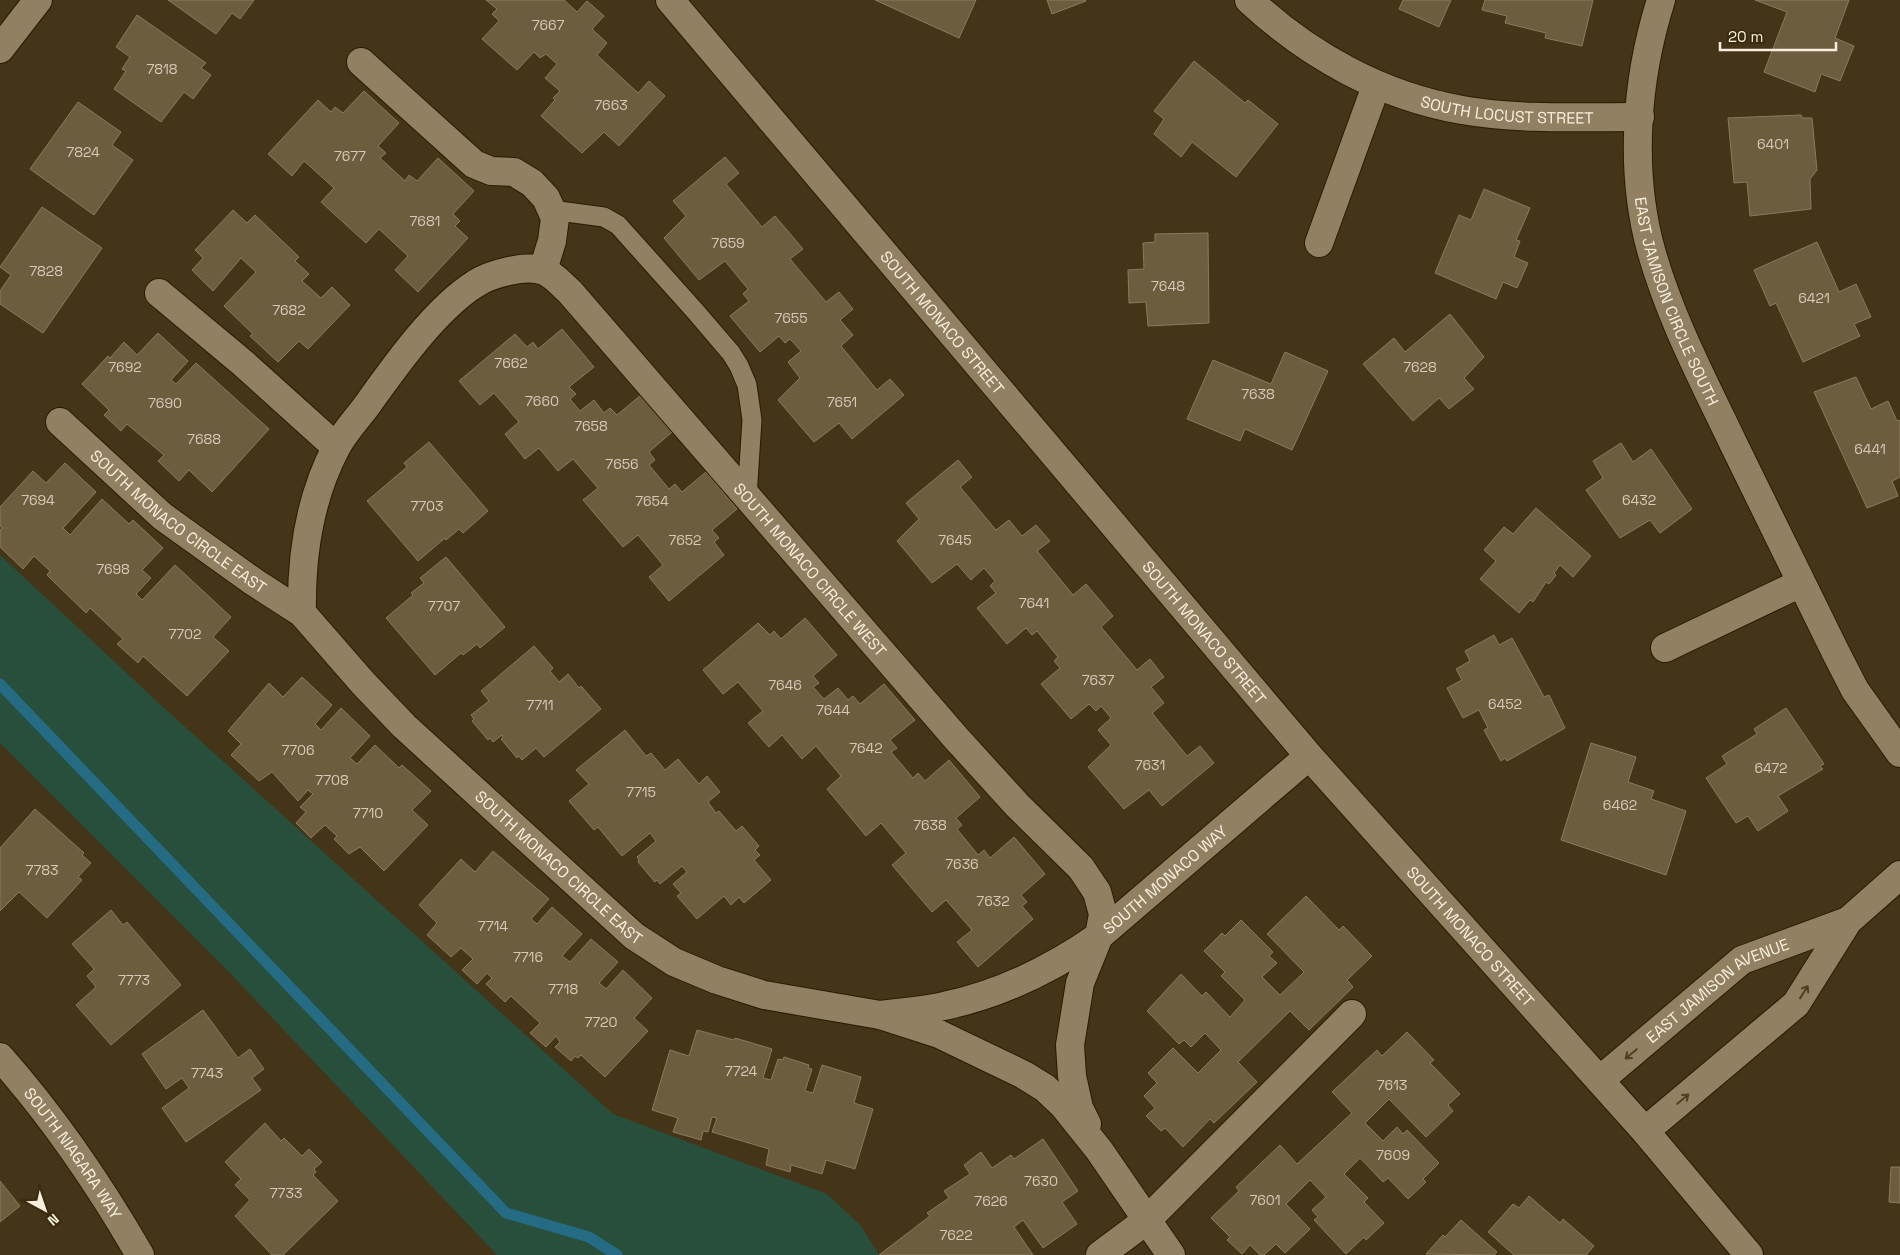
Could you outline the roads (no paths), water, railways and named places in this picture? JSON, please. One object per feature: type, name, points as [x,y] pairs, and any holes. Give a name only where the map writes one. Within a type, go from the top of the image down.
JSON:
[{"type":"street","points":[[0,49],[38,0]]},
{"type":"street","name":"SOUTH MONACO STREET","points":[[670,0],[1310,756],[1645,1131],[1749,1255]]},
{"type":"street","name":"SOUTH LOCUST STREET","points":[[1250,0],[1275,24],[1317,53],[1376,86],[1420,101],[1463,110],[1571,117],[1640,117]]},
{"type":"street","name":"EAST JAMISON CIRCLE SOUTH","points":[[1661,0],[1643,70],[1640,117],[1639,168],[1651,250],[1663,285],[1701,375],[1801,583],[1855,690],[1900,752]]},
{"type":"street","points":[[302,613],[302,574],[307,536],[317,494],[336,447],[397,363],[455,300],[475,284],[496,274],[515,269],[543,270],[552,241],[555,218],[546,198],[532,183],[514,172],[491,171],[474,164],[361,62]]},
{"type":"street","points":[[1319,243],[1376,86]]},
{"type":"street","name":"SOUTH MONACO CIRCLE WEST","points":[[543,270],[570,292],[956,738],[1017,805],[1081,868],[1097,892],[1103,914],[1100,936]]},
{"type":"street","points":[[159,293],[244,364],[336,447]]},
{"type":"street","name":"SOUTH MONACO CIRCLE EAST","points":[[60,422],[162,516],[254,582],[302,613],[404,726],[634,936],[674,962],[727,984],[764,995],[880,1015]]},
{"type":"street","points":[[1665,648],[1801,583]]},
{"type":"street","name":"SOUTH MONACO WAY","points":[[1099,1150],[1080,1108],[1072,1076],[1070,1046],[1080,983],[1100,936],[1310,756]]},
{"type":"street","name":"EAST JAMISON AVENUE","points":[[1645,1131],[1796,1004],[1848,921],[1900,875]]},
{"type":"street","name":"EAST JAMISON AVENUE","points":[[1600,1080],[1742,960],[1848,921]]},
{"type":"street","points":[[880,1015],[944,1007],[986,995],[1033,976],[1072,956],[1100,936]]},
{"type":"street","points":[[1100,1255],[1147,1220],[1352,1014]]},
{"type":"street","name":"SOUTH MONACO WAY","points":[[880,1015],[939,1034],[984,1055],[1045,1088],[1063,1105],[1099,1150],[1171,1255]]},
{"type":"street","name":"SOUTH NIAGARA WAY","points":[[0,1057],[44,1107],[76,1151],[140,1255]]},
{"type":"lane","points":[[551,210],[604,217],[618,225],[731,353],[747,385],[752,420],[747,496]]},
{"type":"waterway","points":[[0,684],[506,1213],[589,1237],[617,1255]]}]
